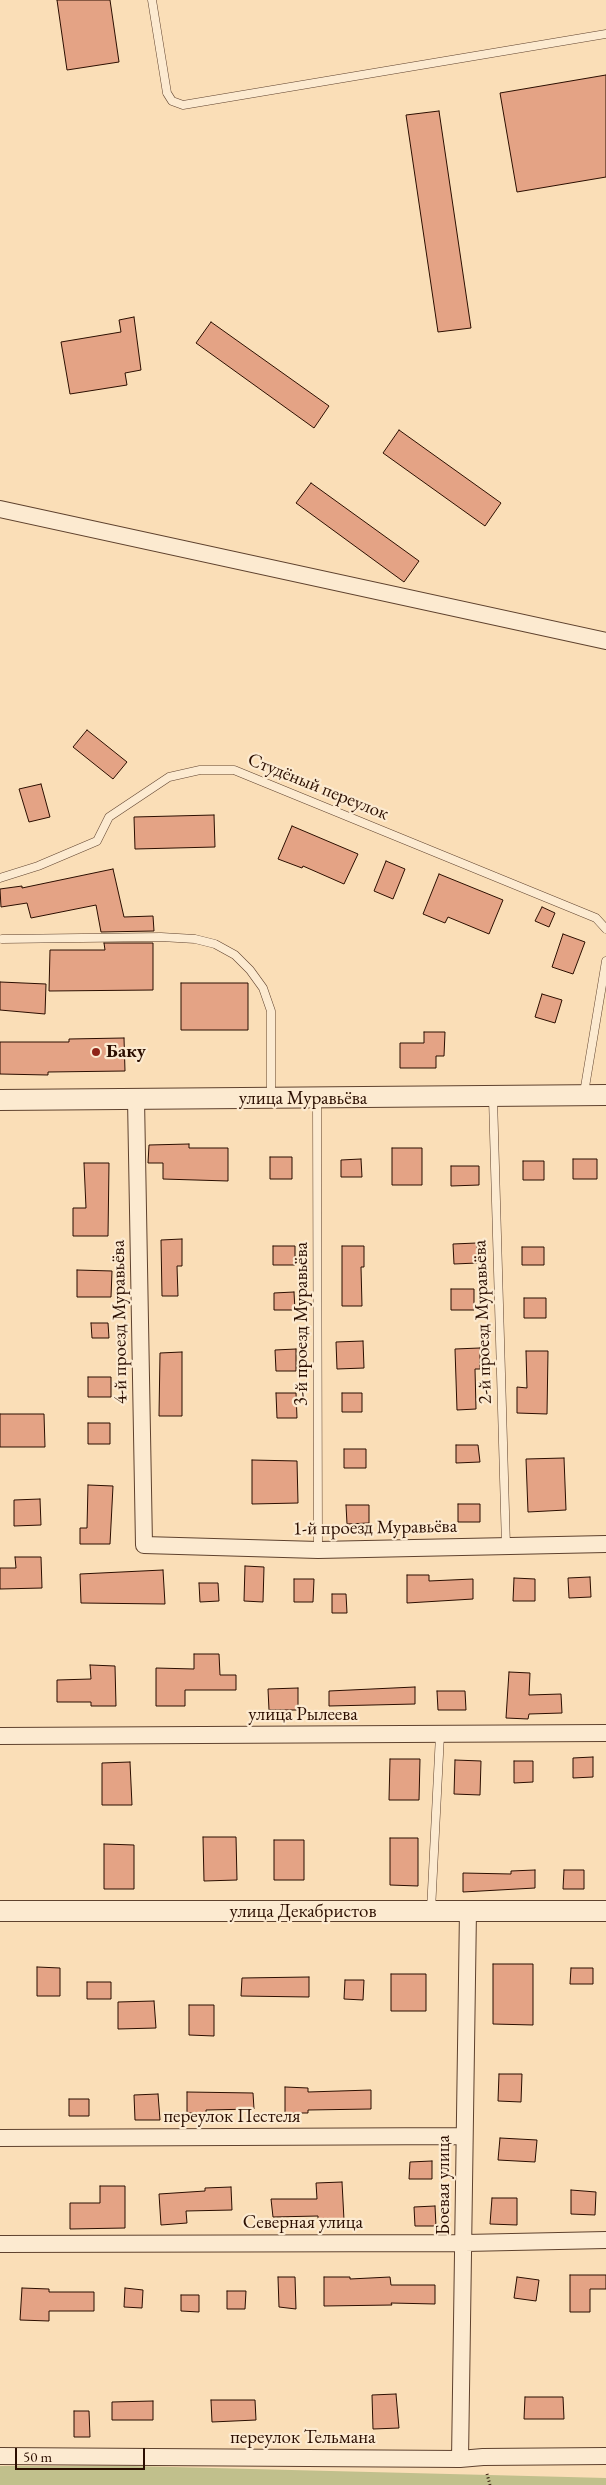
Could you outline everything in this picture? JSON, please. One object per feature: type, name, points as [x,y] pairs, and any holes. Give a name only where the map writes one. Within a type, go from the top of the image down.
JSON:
[{"type":"street","points":[[0,510],[606,641]]},
{"type":"street","name":"улица Муравьёва","points":[[0,1100],[493,1098],[606,1095]]},
{"type":"street","name":"4-й проезд Муравьёва","points":[[136,1099],[144,1545]]},
{"type":"street","name":"1-й проезд Муравьёва","points":[[144,1545],[318,1550],[606,1544]]},
{"type":"street","name":"улица Рылеева","points":[[0,1736],[606,1733]]},
{"type":"street","name":"Боевая улица","points":[[460,2459],[465,2243],[464,2136],[468,1910]]},
{"type":"street","name":"улица Декабристов","points":[[0,1911],[606,1911]]},
{"type":"street","name":"переулок Пестеля","points":[[0,2138],[464,2136]]},
{"type":"street","name":"Северная улица","points":[[0,2244],[465,2243],[606,2240]]},
{"type":"street","name":"переулок Тельмана","points":[[0,2456],[460,2459],[483,2457],[606,2456]]},
{"type":"lane","points":[[152,0],[166,94],[172,101],[183,105],[606,34]]},
{"type":"lane","name":"Студёный переулок","points":[[0,878],[38,866],[97,841],[109,817],[169,777],[200,770],[234,770],[596,918],[606,929]]},
{"type":"lane","points":[[2,939],[161,937],[196,939],[215,944],[234,955],[250,970],[263,988],[271,1011],[271,1099]]},
{"type":"lane","points":[[584,1095],[606,961]]},
{"type":"lane","name":"2-й проезд Муравьёва","points":[[493,1098],[506,1546]]},
{"type":"lane","name":"3-й проезд Муравьёва","points":[[318,1099],[318,1550]]},
{"type":"lane","points":[[431,1912],[440,1734]]},
{"type":"shaded area","points":[[0,2466],[133,2466],[606,2478],[606,2485],[0,2485]]},
{"type":"building","points":[[57,0],[110,0],[119,62],[67,70]]},
{"type":"building","points":[[606,75],[606,177],[517,192],[500,93]]},
{"type":"building","points":[[439,111],[471,328],[438,332],[406,115]]},
{"type":"building","points":[[134,317],[141,370],[125,373],[127,385],[70,394],[61,342],[121,332],[119,320]]},
{"type":"building","points":[[211,322],[329,406],[314,428],[196,343]]},
{"type":"building","points":[[399,430],[501,503],[485,526],[383,453]]},
{"type":"building","points":[[311,483],[419,561],[404,582],[296,503]]},
{"type":"building","points":[[87,730],[127,762],[113,779],[73,747]]},
{"type":"building","points":[[41,784],[50,817],[29,822],[19,789]]},
{"type":"building","points":[[214,815],[215,847],[135,849],[134,817]]},
{"type":"building","points":[[292,826],[358,854],[344,884],[303,866],[302,868],[278,859]]},
{"type":"building","points":[[386,861],[405,869],[393,899],[374,891]]},
{"type":"building","points":[[113,869],[124,917],[153,916],[154,931],[101,932],[96,905],[31,918],[27,903],[1,907],[0,889],[22,886],[22,888]]},
{"type":"building","points":[[439,874],[503,900],[489,934],[448,917],[445,923],[423,914]]},
{"type":"building","points":[[542,907],[555,913],[549,927],[535,921]]},
{"type":"building","points":[[563,934],[585,942],[573,974],[552,967]]},
{"type":"building","points":[[104,943],[153,943],[153,990],[49,991],[50,950],[105,950]]},
{"type":"building","points":[[0,982],[46,984],[45,1014],[0,1010]]},
{"type":"building","points":[[181,983],[248,983],[248,1030],[181,1030]]},
{"type":"building","points":[[542,994],[562,1000],[555,1023],[535,1017]]},
{"type":"building","points":[[424,1032],[445,1032],[444,1056],[436,1056],[436,1068],[400,1068],[400,1043],[424,1043]]},
{"type":"building","points":[[124,1038],[125,1071],[48,1072],[48,1075],[0,1074],[0,1042],[69,1042],[69,1039]]},
{"type":"building","points":[[189,1144],[189,1148],[228,1148],[228,1181],[163,1179],[163,1163],[148,1163],[149,1145]]},
{"type":"building","points":[[392,1148],[422,1148],[422,1185],[392,1185]]},
{"type":"building","points":[[270,1157],[292,1157],[292,1179],[270,1179]]},
{"type":"building","points":[[361,1159],[362,1177],[341,1177],[341,1160]]},
{"type":"building","points":[[573,1159],[597,1159],[597,1179],[573,1179]]},
{"type":"building","points":[[523,1161],[544,1161],[544,1180],[523,1180]]},
{"type":"building","points":[[84,1163],[109,1163],[108,1236],[73,1236],[73,1208],[86,1208]]},
{"type":"building","points":[[451,1166],[479,1166],[479,1185],[451,1186]]},
{"type":"building","points":[[182,1239],[182,1266],[177,1266],[178,1296],[162,1296],[161,1240]]},
{"type":"building","points":[[477,1243],[477,1263],[454,1264],[453,1244]]},
{"type":"building","points":[[273,1246],[295,1246],[295,1265],[273,1265]]},
{"type":"building","points":[[342,1246],[364,1246],[364,1267],[361,1267],[362,1306],[342,1306]]},
{"type":"building","points":[[522,1247],[544,1247],[544,1265],[522,1265]]},
{"type":"building","points":[[77,1270],[112,1271],[111,1297],[77,1297]]},
{"type":"building","points":[[451,1289],[474,1289],[474,1310],[451,1310]]},
{"type":"building","points":[[294,1292],[295,1310],[274,1310],[274,1293]]},
{"type":"building","points":[[524,1298],[546,1298],[546,1318],[524,1318]]},
{"type":"building","points":[[91,1323],[108,1323],[109,1338],[92,1338]]},
{"type":"building","points":[[363,1341],[364,1368],[337,1369],[336,1342]]},
{"type":"building","points":[[480,1348],[480,1369],[475,1369],[476,1409],[457,1410],[455,1349]]},
{"type":"building","points":[[296,1349],[296,1371],[276,1371],[275,1350]]},
{"type":"building","points":[[526,1351],[548,1351],[547,1414],[517,1413],[517,1387],[527,1388]]},
{"type":"building","points":[[182,1352],[182,1416],[159,1416],[160,1353]]},
{"type":"building","points":[[88,1377],[111,1377],[111,1397],[88,1397]]},
{"type":"building","points":[[276,1393],[296,1393],[297,1418],[277,1418]]},
{"type":"building","points":[[342,1393],[362,1393],[362,1412],[342,1412]]},
{"type":"building","points":[[0,1414],[44,1414],[45,1447],[0,1447]]},
{"type":"building","points":[[88,1423],[110,1423],[110,1444],[88,1444]]},
{"type":"building","points":[[456,1445],[478,1445],[480,1462],[456,1463]]},
{"type":"building","points":[[344,1449],[366,1449],[366,1468],[344,1468]]},
{"type":"building","points":[[564,1458],[566,1510],[528,1512],[526,1459]]},
{"type":"building","points":[[252,1460],[297,1461],[298,1503],[252,1504]]},
{"type":"building","points":[[88,1485],[113,1486],[110,1544],[80,1544],[80,1528],[87,1528]]},
{"type":"building","points":[[40,1499],[41,1525],[14,1526],[14,1500]]},
{"type":"building","points":[[458,1504],[480,1504],[480,1522],[458,1522]]},
{"type":"building","points":[[346,1505],[369,1505],[369,1523],[347,1524]]},
{"type":"building","points":[[15,1557],[41,1557],[42,1588],[0,1589],[0,1568],[16,1568]]},
{"type":"building","points":[[245,1566],[264,1567],[263,1602],[244,1601]]},
{"type":"building","points":[[163,1570],[165,1604],[81,1603],[80,1574]]},
{"type":"building","points":[[407,1575],[429,1575],[429,1581],[473,1579],[473,1599],[407,1603]]},
{"type":"building","points":[[590,1577],[591,1597],[569,1598],[568,1578]]},
{"type":"building","points":[[514,1578],[535,1579],[535,1601],[513,1601]]},
{"type":"building","points":[[294,1579],[314,1579],[313,1602],[294,1602]]},
{"type":"building","points":[[199,1583],[218,1583],[219,1601],[200,1602]]},
{"type":"building","points":[[332,1594],[346,1594],[347,1613],[332,1613]]},
{"type":"building","points":[[194,1654],[219,1654],[220,1675],[236,1675],[236,1690],[185,1690],[185,1706],[156,1706],[156,1668],[194,1669]]},
{"type":"building","points":[[90,1665],[115,1666],[116,1706],[91,1706],[91,1702],[57,1702],[57,1680],[91,1679]]},
{"type":"building","points":[[509,1672],[530,1673],[529,1695],[561,1694],[562,1713],[529,1714],[528,1719],[506,1718]]},
{"type":"building","points":[[415,1687],[415,1704],[329,1706],[329,1691]]},
{"type":"building","points":[[298,1688],[298,1710],[269,1710],[268,1689]]},
{"type":"building","points":[[437,1691],[465,1691],[466,1710],[438,1710]]},
{"type":"building","points":[[593,1757],[593,1777],[573,1778],[573,1758]]},
{"type":"building","points":[[390,1759],[420,1759],[419,1800],[389,1800]]},
{"type":"building","points":[[455,1760],[481,1761],[480,1795],[454,1794]]},
{"type":"building","points":[[514,1761],[533,1761],[533,1782],[514,1783]]},
{"type":"building","points":[[130,1762],[132,1805],[102,1805],[102,1763]]},
{"type":"building","points":[[203,1837],[236,1837],[237,1880],[204,1881]]},
{"type":"building","points":[[390,1838],[418,1838],[418,1886],[390,1885]]},
{"type":"building","points":[[274,1840],[304,1840],[304,1880],[274,1880]]},
{"type":"building","points":[[104,1844],[134,1845],[134,1889],[104,1889]]},
{"type":"building","points":[[535,1870],[535,1888],[463,1892],[463,1873],[511,1874],[511,1871]]},
{"type":"building","points":[[564,1870],[584,1870],[584,1889],[563,1889]]},
{"type":"building","points":[[493,1964],[533,1964],[533,2025],[493,2024]]},
{"type":"building","points":[[37,1967],[60,1968],[60,1996],[37,1996]]},
{"type":"building","points":[[571,1968],[593,1968],[593,1984],[570,1984]]},
{"type":"building","points":[[391,1974],[426,1974],[426,2011],[391,2011]]},
{"type":"building","points":[[309,1977],[309,1997],[241,1996],[242,1978]]},
{"type":"building","points":[[345,1980],[364,1980],[363,2000],[344,1999]]},
{"type":"building","points":[[87,1982],[111,1982],[111,1999],[87,1999]]},
{"type":"building","points":[[154,2001],[156,2028],[118,2029],[118,2002]]},
{"type":"building","points":[[189,2005],[214,2005],[214,2036],[189,2035]]},
{"type":"building","points":[[499,2074],[522,2074],[521,2102],[498,2101]]},
{"type":"building","points":[[285,2087],[308,2088],[308,2092],[371,2090],[371,2109],[308,2110],[308,2113],[285,2113]]},
{"type":"building","points":[[187,2092],[253,2093],[254,2109],[206,2110],[206,2113],[187,2113]]},
{"type":"building","points":[[158,2094],[160,2120],[135,2120],[134,2095]]},
{"type":"building","points":[[69,2099],[89,2099],[89,2116],[69,2116]]},
{"type":"building","points":[[500,2138],[537,2140],[535,2162],[498,2160]]},
{"type":"building","points":[[432,2161],[432,2179],[409,2179],[410,2162]]},
{"type":"building","points":[[342,2182],[344,2220],[318,2221],[318,2216],[273,2217],[271,2199],[317,2199],[316,2183]]},
{"type":"building","points":[[100,2186],[125,2186],[125,2228],[70,2229],[70,2203],[100,2203]]},
{"type":"building","points":[[231,2187],[232,2210],[186,2211],[187,2223],[161,2225],[159,2194],[205,2191],[205,2188]]},
{"type":"building","points":[[571,2190],[596,2192],[595,2215],[571,2214]]},
{"type":"building","points":[[492,2198],[517,2198],[517,2225],[490,2224]]},
{"type":"building","points":[[435,2206],[436,2226],[415,2226],[414,2207]]},
{"type":"building","points":[[570,2275],[606,2275],[606,2289],[590,2289],[590,2312],[570,2312]]},
{"type":"building","points":[[278,2277],[295,2277],[296,2309],[279,2307]]},
{"type":"building","points":[[324,2277],[350,2277],[350,2279],[390,2277],[391,2285],[435,2285],[435,2304],[391,2303],[392,2305],[324,2306]]},
{"type":"building","points":[[517,2277],[539,2280],[536,2301],[514,2298]]},
{"type":"building","points":[[22,2288],[49,2289],[49,2292],[94,2292],[94,2311],[49,2311],[49,2321],[20,2320]]},
{"type":"building","points":[[125,2288],[143,2290],[142,2308],[124,2307]]},
{"type":"building","points":[[227,2291],[246,2291],[245,2309],[227,2309]]},
{"type":"building","points":[[181,2295],[199,2295],[199,2312],[181,2311]]},
{"type":"building","points":[[396,2394],[399,2428],[373,2429],[372,2395]]},
{"type":"building","points":[[525,2397],[563,2397],[564,2419],[524,2419]]},
{"type":"building","points":[[211,2400],[255,2400],[256,2420],[212,2422]]},
{"type":"building","points":[[153,2401],[153,2420],[112,2420],[112,2402]]},
{"type":"building","points":[[74,2411],[89,2411],[90,2437],[74,2437]]},
{"type":"place","name":"Баку","points":[[96,1052]]}]
